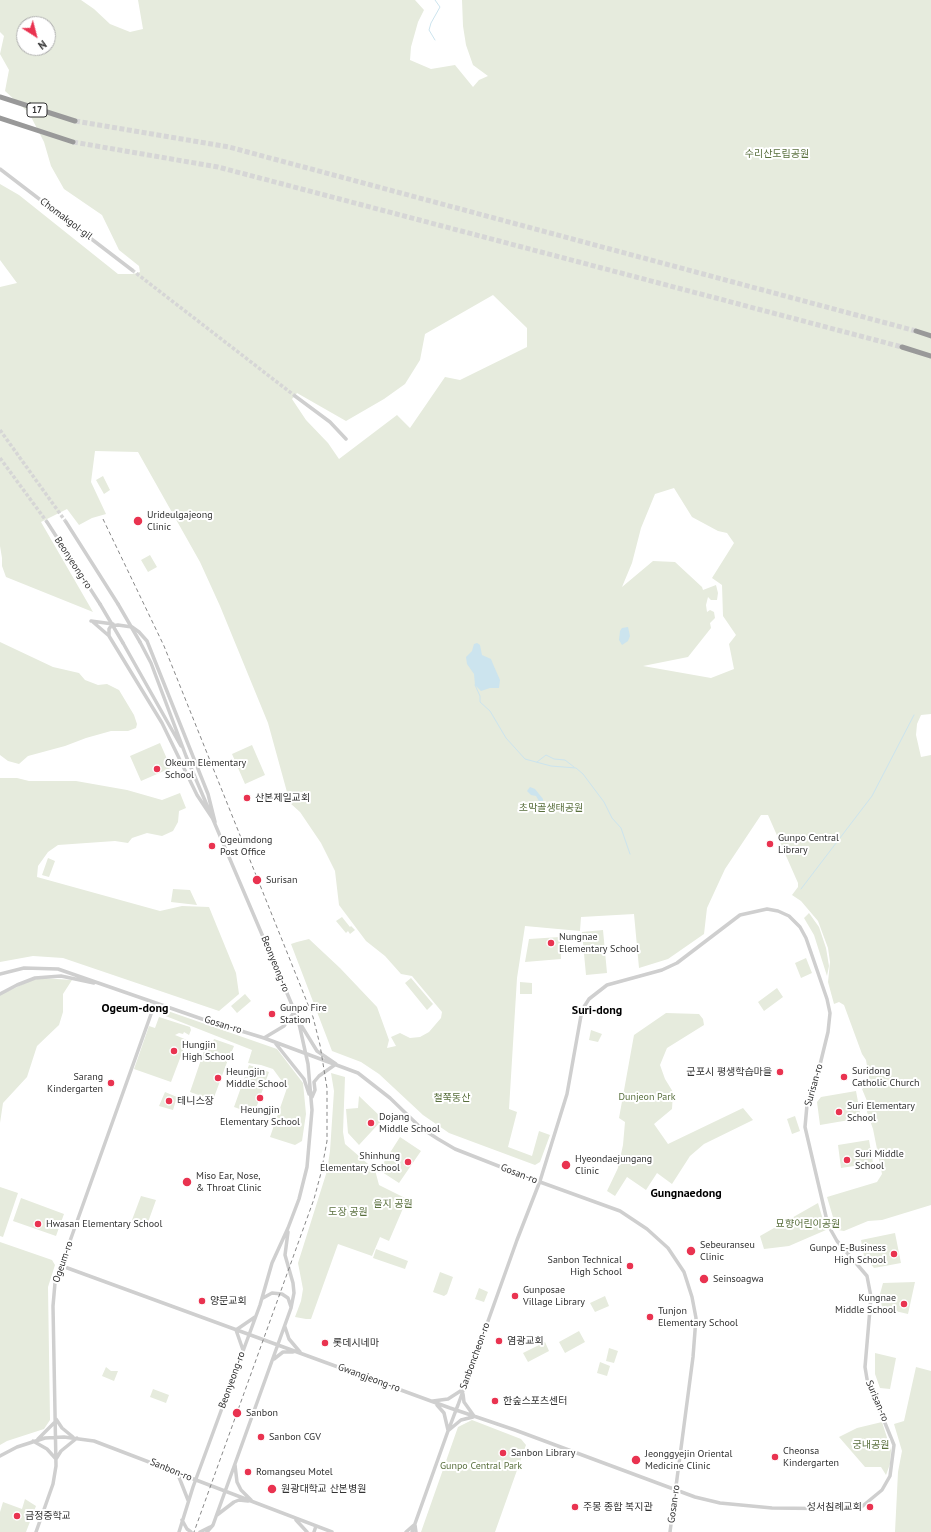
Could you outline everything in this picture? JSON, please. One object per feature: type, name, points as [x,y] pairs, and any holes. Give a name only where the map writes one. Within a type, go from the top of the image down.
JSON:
[{"type":"highway","name":"17","points":[[0,97],[75,122]]},
{"type":"highway","name":"17","points":[[0,118],[73,142]]},
{"type":"highway","points":[[916,332],[931,336]]},
{"type":"highway","points":[[902,347],[931,356]]},
{"type":"street","name":"Chomakgol-gil","points":[[0,169],[132,270]]},
{"type":"street","points":[[295,396],[330,422],[346,439]]},
{"type":"street","name":"Beonyeong-ro","points":[[47,522],[100,604],[186,756]]},
{"type":"street","name":"Beonyeong-ro","points":[[66,522],[118,604],[151,663],[186,756],[298,1018],[306,1053],[311,1099],[311,1134],[307,1167],[299,1199],[288,1228],[272,1262],[256,1317],[188,1500],[179,1532]]},
{"type":"street","points":[[91,621],[132,628],[139,632],[147,642],[208,794],[215,822],[200,799],[162,723],[109,636],[102,628],[91,621]]},
{"type":"street","points":[[109,636],[109,628],[111,626],[118,625]]},
{"type":"street","name":"Surisan-ro","points":[[540,1182],[567,1094],[582,1011],[589,999],[600,990],[614,982],[670,967],[740,915],[766,909],[781,912],[792,919],[806,938],[828,998],[830,1013],[828,1032],[816,1081],[807,1105],[805,1127],[828,1225],[837,1241],[867,1276],[871,1297],[865,1367],[875,1400],[892,1436],[894,1445],[893,1466],[890,1476],[882,1490],[859,1509],[772,1508],[742,1506],[720,1503],[676,1491]]},
{"type":"street","name":"Gosan-ro","points":[[0,974],[24,968],[58,969],[104,986],[264,1038],[336,1064],[364,1076],[390,1098],[421,1128],[455,1149],[540,1182],[614,1208],[647,1228],[668,1248],[684,1272],[692,1297],[696,1318],[670,1532]]},
{"type":"street","name":"Gosan-ro","points":[[0,994],[35,978],[61,976],[104,986]]},
{"type":"street","name":"Ogeum-ro","points":[[36,1532],[54,1484],[56,1460],[53,1306],[55,1283],[155,1003]]},
{"type":"street","points":[[264,1038],[284,1026],[294,1011]]},
{"type":"street","points":[[298,1018],[317,1051],[336,1064],[319,1076],[314,1082],[314,1090],[311,1099]]},
{"type":"street","points":[[274,1042],[286,1054],[304,1079],[311,1099]]},
{"type":"street","name":"Sanboncheon-ro","points":[[412,1532],[540,1182]]},
{"type":"street","name":"Beonyeong-ro","points":[[207,1532],[216,1517],[292,1308],[294,1293],[293,1283],[285,1255],[288,1228]]},
{"type":"street","name":"Gwangjeong-ro","points":[[62,1266],[475,1417],[529,1435],[676,1491]]},
{"type":"street","points":[[262,1299],[272,1293],[282,1294],[290,1302],[292,1308]]},
{"type":"street","points":[[243,1350],[236,1330],[256,1317]]},
{"type":"street","points":[[285,1326],[289,1339],[301,1353]]},
{"type":"street","points":[[271,1363],[277,1355],[283,1352],[301,1353]]},
{"type":"street","points":[[463,1390],[464,1402],[475,1417],[461,1420],[448,1431],[444,1413],[440,1407],[431,1401],[448,1399],[463,1390]]},
{"type":"street","points":[[55,1420],[62,1428],[76,1438],[61,1451],[56,1460],[47,1449],[35,1441],[55,1420]]},
{"type":"street","name":"Sanbon-ro","points":[[0,1456],[35,1441],[56,1437],[94,1441],[332,1532]]},
{"type":"street","points":[[236,1462],[237,1482],[241,1490],[253,1502]]},
{"type":"street","points":[[177,1472],[188,1500]]},
{"type":"street","points":[[216,1517],[224,1508],[234,1502],[239,1500],[253,1502]]},
{"type":"street","points":[[293,1518],[307,1532]]},
{"type":"street","points":[[182,1519],[187,1529],[191,1532]]},
{"type":"street","points":[[406,1532],[414,1524]]},
{"type":"street","points":[[414,1524],[416,1532]]},
{"type":"street","points":[[200,1532],[212,1525]]},
{"type":"street","points":[[314,1532],[316,1526]]},
{"type":"green space","points":[[0,0],[81,0],[94,9],[110,24],[130,32],[143,29],[138,0],[415,0],[424,10],[418,22],[411,47],[410,60],[431,69],[455,65],[473,87],[479,80],[488,76],[473,65],[466,45],[463,26],[462,0],[931,0],[931,714],[921,715],[917,724],[916,735],[921,757],[931,755],[931,1205],[882,1220],[868,1221],[844,1231],[838,1230],[835,1224],[827,1197],[877,1182],[882,1174],[873,1129],[867,1112],[867,1101],[862,1089],[870,1083],[866,1060],[862,1054],[844,1005],[839,1002],[834,1004],[828,982],[830,962],[828,948],[818,921],[801,901],[792,895],[798,887],[798,883],[768,815],[761,815],[725,869],[707,908],[704,934],[668,959],[639,968],[634,914],[581,917],[580,931],[525,926],[517,978],[509,1109],[517,1112],[508,1147],[532,1156],[539,1131],[550,1135],[540,1162],[535,1165],[449,1133],[423,1115],[379,1074],[361,1062],[332,1051],[291,944],[309,939],[340,968],[377,1007],[389,1040],[387,1048],[396,1046],[391,1037],[400,1033],[410,1038],[420,1037],[429,1032],[441,1018],[442,1012],[412,976],[401,974],[385,956],[366,941],[339,905],[335,871],[321,843],[300,812],[290,803],[268,723],[220,606],[200,562],[138,452],[95,451],[91,482],[106,514],[92,518],[79,525],[67,509],[41,522],[93,612],[6,577],[2,566],[0,546],[0,287],[17,283],[0,260],[0,184],[19,195],[118,274],[133,274],[140,272],[139,266],[119,250],[102,215],[64,189],[51,166],[44,142],[29,113],[5,91],[9,70],[0,54],[4,36],[0,32]],"holes":[[[493,295],[527,328],[527,347],[460,380],[445,377],[410,428],[397,415],[339,459],[328,443],[306,420],[292,399],[297,393],[346,421],[384,399],[405,384],[420,360],[425,334]],[[674,488],[692,517],[718,531],[727,533],[734,543],[712,578],[722,585],[723,616],[736,635],[729,644],[734,669],[711,678],[643,666],[688,657],[711,628],[710,623],[715,618],[714,612],[710,610],[707,612],[706,605],[708,597],[711,600],[717,600],[718,593],[716,585],[703,590],[702,587],[675,562],[653,561],[622,587],[632,563],[641,528],[655,494]]]},
{"type":"green space","points":[[103,476],[110,490],[104,494],[96,480]]},
{"type":"green space","points":[[150,555],[157,567],[148,572],[141,560]]},
{"type":"green space","points":[[0,642],[53,667],[79,673],[85,680],[98,685],[107,684],[119,690],[134,715],[137,724],[136,728],[128,731],[111,731],[86,738],[65,746],[28,756],[19,764],[8,761],[0,755]]},
{"type":"green space","points":[[160,743],[171,768],[141,781],[130,756]]},
{"type":"green space","points":[[252,745],[265,775],[245,784],[232,754]]},
{"type":"green space","points":[[0,778],[17,778],[29,781],[76,781],[127,790],[162,800],[180,793],[186,808],[179,811],[178,822],[173,831],[162,836],[147,833],[132,838],[128,843],[115,841],[58,845],[48,852],[38,866],[37,877],[160,911],[182,906],[209,907],[236,973],[239,994],[219,1011],[63,958],[33,956],[0,962]]},
{"type":"green space","points":[[48,858],[55,861],[49,877],[42,875]]},
{"type":"green space","points":[[173,889],[190,890],[197,905],[171,902]]},
{"type":"green space","points":[[809,913],[819,927],[826,948],[829,966],[827,976],[814,935],[804,918]]},
{"type":"green space","points":[[342,917],[350,927],[351,926],[355,930],[350,934],[348,931],[346,933],[336,921]]},
{"type":"green space","points":[[603,930],[607,973],[586,975],[582,932]]},
{"type":"green space","points":[[560,937],[561,959],[525,962],[529,939]]},
{"type":"green space","points":[[806,958],[812,973],[801,978],[795,963]]},
{"type":"green space","points":[[42,978],[72,980],[63,994],[63,1012],[59,1025],[37,1046],[27,1077],[3,1103],[0,1123],[0,992],[2,994],[32,980]]},
{"type":"green space","points":[[411,978],[433,1004],[427,1010],[405,983]]},
{"type":"green space","points":[[520,982],[532,983],[532,994],[520,994]]},
{"type":"green space","points":[[777,988],[783,997],[764,1011],[758,1002]]},
{"type":"green space","points":[[245,994],[251,1001],[237,1013],[231,1006]]},
{"type":"green space","points":[[162,1009],[277,1049],[303,1083],[306,1114],[302,1141],[295,1145],[270,1137],[287,1088],[273,1069],[248,1063],[252,1050],[158,1013]]},
{"type":"green space","name":"Dunjeon Park","points":[[666,1013],[699,1014],[703,1019],[704,1025],[667,1048],[660,1065],[665,1079],[673,1092],[672,1109],[654,1124],[668,1144],[743,1108],[753,1120],[704,1144],[690,1156],[672,1184],[657,1173],[646,1190],[627,1177],[615,1196],[607,1191],[618,1168],[623,1145],[625,1122],[619,1118],[634,1035]]},
{"type":"green space","points":[[159,1017],[190,1027],[191,1030],[189,1035],[184,1032],[183,1034],[179,1033],[175,1035],[187,1040],[171,1082],[134,1069],[149,1026],[155,1028]]},
{"type":"green space","points":[[591,1030],[602,1034],[598,1042],[589,1040]]},
{"type":"green space","points":[[214,1039],[234,1046],[230,1056],[210,1050]]},
{"type":"green space","points":[[205,1048],[229,1057],[213,1100],[190,1092]]},
{"type":"green space","points":[[249,1065],[269,1072],[254,1114],[234,1107]]},
{"type":"green space","name":"도장 공원","points":[[331,1073],[345,1077],[343,1132],[345,1144],[375,1170],[379,1185],[407,1199],[389,1241],[380,1237],[372,1256],[338,1244],[311,1319],[306,1319],[295,1317],[301,1301],[303,1289],[298,1263],[327,1171],[330,1151],[334,1091]]},
{"type":"green space","points":[[856,1091],[861,1118],[820,1125],[817,1102],[821,1097]]},
{"type":"green space","name":"테니스장","points":[[165,1092],[177,1097],[173,1110],[159,1106]]},
{"type":"green space","points":[[359,1096],[383,1119],[359,1145],[348,1133],[346,1109],[358,1108]]},
{"type":"green space","points":[[795,1116],[800,1131],[792,1134],[787,1119]]},
{"type":"green space","points":[[400,1137],[421,1151],[399,1183],[379,1170]]},
{"type":"green space","points":[[869,1140],[873,1163],[841,1168],[838,1145]]},
{"type":"green space","points":[[0,1187],[18,1193],[3,1237],[0,1236]]},
{"type":"green space","points":[[141,1196],[156,1200],[147,1225],[132,1220]]},
{"type":"green space","points":[[21,1198],[64,1214],[56,1236],[13,1221]]},
{"type":"green space","name":"묘향어린이공원","points":[[818,1203],[826,1230],[789,1246],[764,1249],[760,1236]]},
{"type":"green space","points":[[895,1233],[901,1263],[874,1268],[864,1256],[861,1240]]},
{"type":"green space","points":[[0,1242],[52,1260],[55,1265],[48,1287],[50,1420],[44,1429],[7,1441],[0,1445]]},
{"type":"green space","points":[[376,1249],[408,1261],[405,1269],[373,1258]]},
{"type":"green space","points":[[440,1272],[453,1277],[447,1294],[444,1296],[433,1292]]},
{"type":"green space","points":[[915,1282],[908,1314],[882,1308],[880,1294],[883,1283]]},
{"type":"green space","points":[[479,1288],[488,1292],[484,1302],[475,1299]]},
{"type":"green space","points":[[605,1296],[609,1306],[595,1312],[590,1303]]},
{"type":"green space","points":[[579,1331],[585,1342],[565,1353],[559,1342]]},
{"type":"green space","points":[[545,1342],[549,1351],[528,1362],[523,1353]]},
{"type":"green space","points":[[609,1348],[618,1351],[614,1363],[606,1361]]},
{"type":"green space","points":[[875,1353],[896,1358],[890,1389],[880,1388],[875,1374]]},
{"type":"green space","points":[[600,1362],[610,1366],[607,1376],[597,1373]]},
{"type":"green space","points":[[106,1367],[111,1371],[118,1371],[114,1381],[102,1376]]},
{"type":"green space","points":[[916,1367],[931,1371],[931,1532],[895,1532],[898,1472],[902,1451],[894,1424],[904,1421]]},
{"type":"green space","points":[[153,1389],[169,1395],[166,1403],[150,1397]]},
{"type":"green space","name":"Gunpo Central Park","points":[[472,1420],[521,1439],[526,1445],[495,1532],[421,1532],[458,1427]]},
{"type":"green space","name":"궁내공원","points":[[882,1422],[891,1450],[890,1464],[886,1475],[881,1467],[865,1467],[839,1437],[857,1428]]},
{"type":"green space","name":"금정중학교","points":[[25,1499],[36,1506],[26,1532],[0,1532],[0,1512],[3,1502],[22,1509]]},
{"type":"water","points":[[628,627],[630,636],[628,641],[622,645],[619,640],[620,631],[622,628]]},
{"type":"water","points":[[477,643],[480,645],[482,655],[491,659],[500,680],[499,688],[490,688],[481,691],[475,685],[474,674],[467,664],[466,657],[472,651],[474,644]]},
{"type":"water","points":[[530,787],[535,789],[543,799],[543,812],[540,811],[537,806],[539,801],[536,796],[531,795],[527,791]]},
{"type":"waterway","points":[[435,0],[440,7],[431,23],[429,30],[435,40]]},
{"type":"waterway","points":[[475,685],[480,696],[480,702],[490,711],[506,738],[525,759],[551,766],[576,768],[583,774],[604,802],[612,818],[621,828],[630,854]]},
{"type":"waterway","points":[[801,889],[872,796],[914,715]]},
{"type":"waterway","points":[[537,762],[546,755],[554,759],[565,760],[574,767]]},
{"type":"tunnel","points":[[75,121],[229,147],[916,331]]},
{"type":"tunnel","points":[[73,142],[218,167],[902,347]]},
{"type":"tunnel","points":[[132,270],[295,396]]},
{"type":"tunnel","points":[[0,430],[66,522]]},
{"type":"tunnel","points":[[0,458],[47,522]]},
{"type":"railway","points":[[103,519],[164,646],[313,1017],[320,1045],[327,1088],[327,1141],[314,1199],[194,1532]]},
{"type":"place","name":"Urideulgajeong Clinic","points":[[138,521]]},
{"type":"place","name":"Okeum Elementary School","points":[[157,769]]},
{"type":"place","name":"산본제일교회","points":[[247,798]]},
{"type":"place","name":"Gunpo Central Library","points":[[770,844]]},
{"type":"place","name":"Ogeumdong Post Office","points":[[212,846]]},
{"type":"place","name":"Surisan","points":[[257,880]]},
{"type":"place","name":"Nungnae Elementary School","points":[[551,943]]},
{"type":"place","name":"Gunpo Fire Station","points":[[272,1014]]},
{"type":"place","name":"Hungjin High School","points":[[174,1051]]},
{"type":"place","name":"군포시 평생학습마을","points":[[780,1072]]},
{"type":"place","name":"Suridong Catholic Church","points":[[844,1077]]},
{"type":"place","name":"Heungjin Middle School","points":[[218,1078]]},
{"type":"place","name":"Sarang Kindergarten","points":[[111,1083]]},
{"type":"place","name":"Heungjin Elementary School","points":[[260,1098]]},
{"type":"place","name":"테니스장","points":[[169,1101]]},
{"type":"place","name":"Suri Elementary School","points":[[839,1112]]},
{"type":"place","name":"Dojang Middle School","points":[[371,1123]]},
{"type":"place","name":"Suri Middle School","points":[[847,1160]]},
{"type":"place","name":"Shinhung Elementary School","points":[[408,1162]]},
{"type":"place","name":"Hyeondaejungang Clinic","points":[[566,1165]]},
{"type":"place","name":"Miso Ear, Nose, & Throat Clinic","points":[[187,1182]]},
{"type":"place","name":"Hwasan Elementary School","points":[[38,1224]]},
{"type":"place","name":"Sebeuranseu Clinic","points":[[691,1251]]},
{"type":"place","name":"Gunpo E-Business High School","points":[[894,1254]]},
{"type":"place","name":"Sanbon Technical High School","points":[[630,1266]]},
{"type":"place","name":"Seinsoagwa","points":[[704,1279]]},
{"type":"place","name":"Gunposae Village Library","points":[[515,1296]]},
{"type":"place","name":"양문교회","points":[[202,1301]]},
{"type":"place","name":"Kungnae Middle School","points":[[904,1304]]},
{"type":"place","name":"Tunjon Elementary School","points":[[650,1317]]},
{"type":"place","name":"염광교회","points":[[499,1341]]},
{"type":"place","name":"롯데시네마","points":[[325,1343]]},
{"type":"place","name":"한숲스포츠센터","points":[[495,1401]]},
{"type":"place","name":"Sanbon","points":[[237,1413]]},
{"type":"place","name":"Sanbon CGV","points":[[261,1437]]},
{"type":"place","name":"Sanbon Library","points":[[503,1453]]},
{"type":"place","name":"Cheonsa Kindergarten","points":[[775,1457]]},
{"type":"place","name":"Jeonggyejin Oriental Medicine Clinic","points":[[636,1460]]},
{"type":"place","name":"Romangseu Motel","points":[[248,1472]]},
{"type":"place","name":"원광대학교 산본병원","points":[[272,1489]]},
{"type":"place","name":"주몽 종합 복지관","points":[[575,1507]]},
{"type":"place","name":"성서침례교회","points":[[870,1507]]},
{"type":"place","name":"금정중학교","points":[[17,1516]]},
{"type":"district","name":"Ogeum-dong","points":[[135,1009]]},
{"type":"district","name":"Suri-dong","points":[[597,1011]]},
{"type":"district","name":"Gungnaedong","points":[[686,1194]]},
{"type":"park label","name":"수리산도립공원","points":[[777,154]]},
{"type":"park label","name":"초막골생태공원","points":[[551,808]]},
{"type":"park label","name":"철쭉동산","points":[[452,1098]]},
{"type":"park label","name":"을지 공원","points":[[393,1204]]}]
